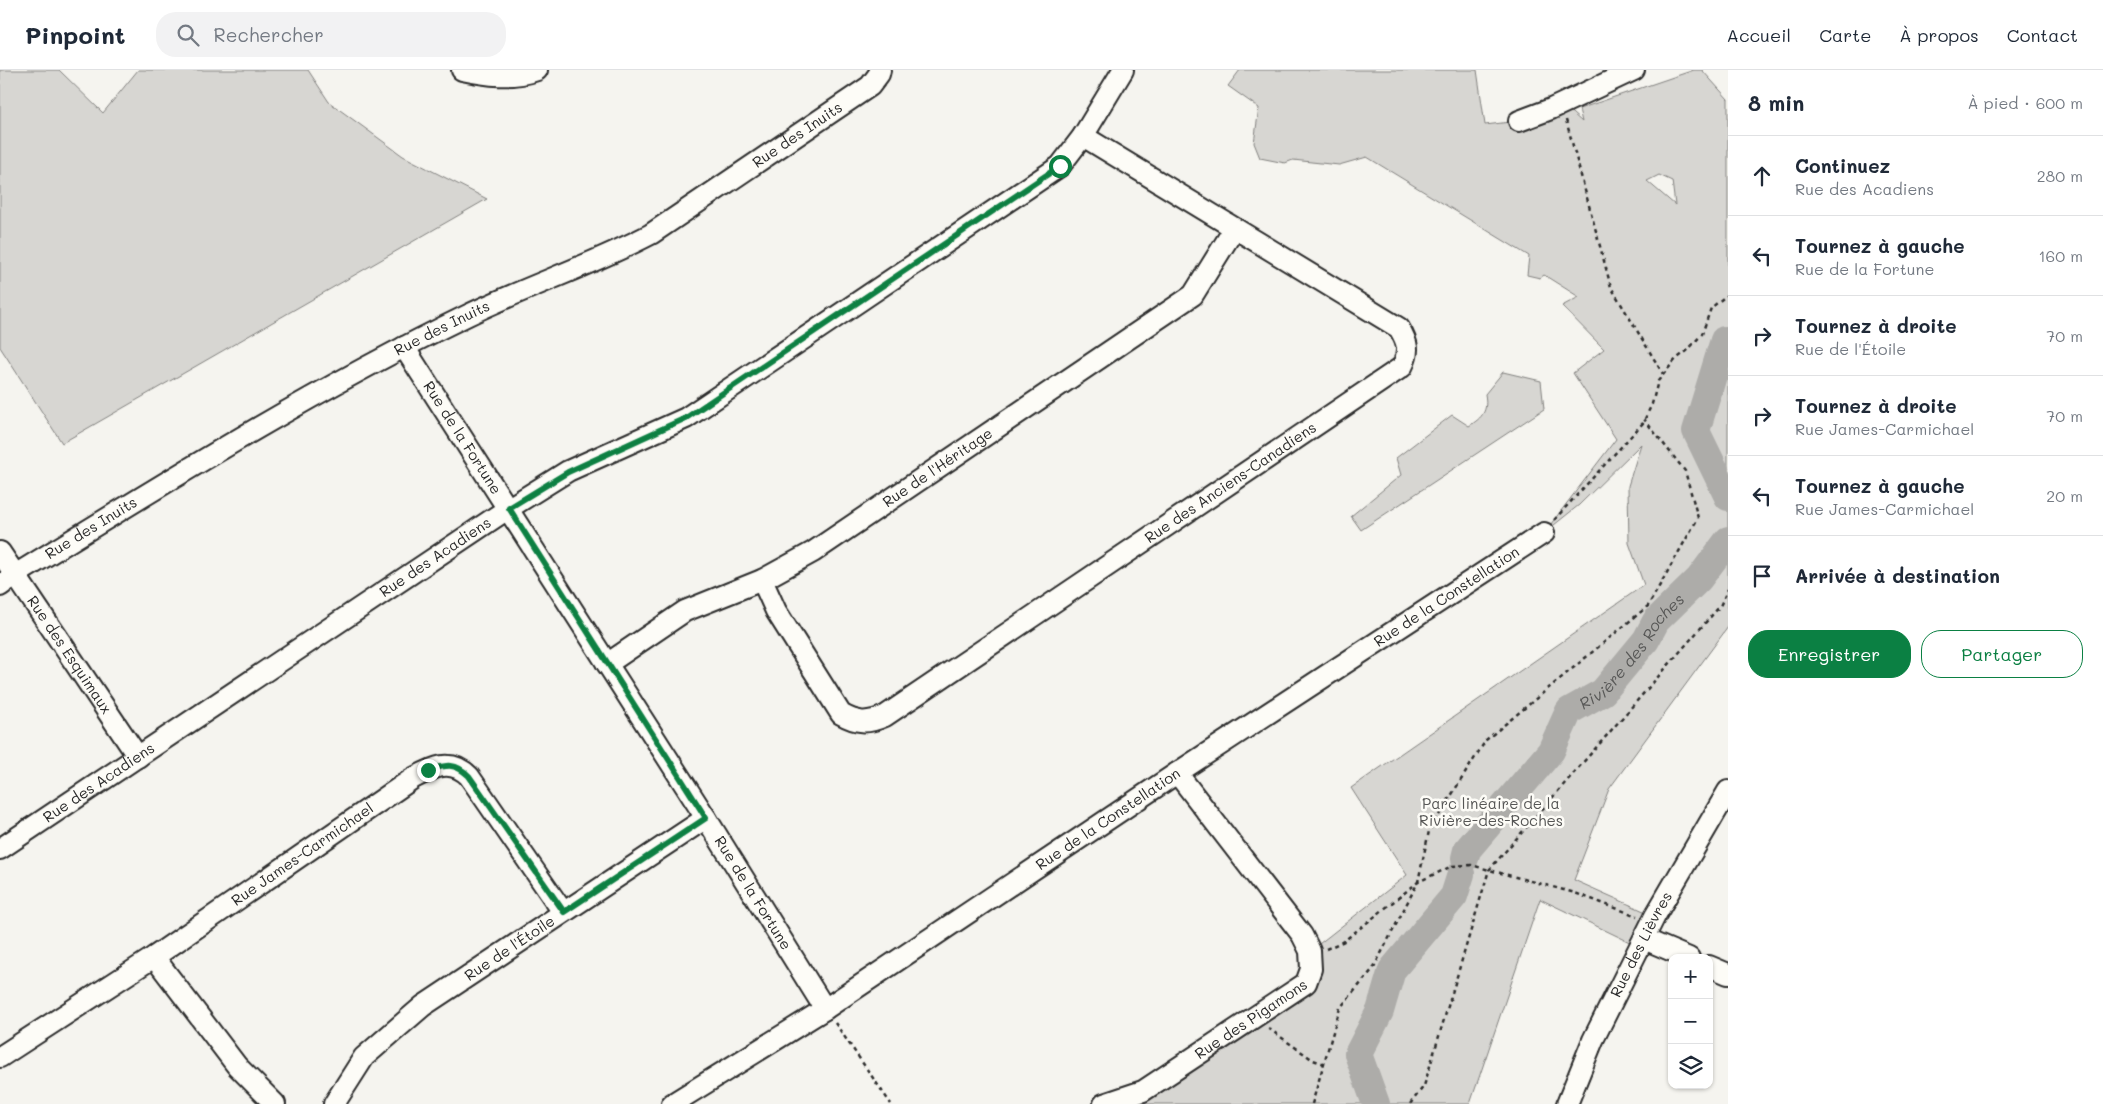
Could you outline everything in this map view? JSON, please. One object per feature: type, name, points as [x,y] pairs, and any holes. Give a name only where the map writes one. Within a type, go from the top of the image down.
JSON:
[{"type":"street","points":[[462,70],[490,76],[528,73],[537,70]]},
{"type":"street","name":"Rue des Inuits","points":[[7,581],[257,427],[404,347],[468,315],[625,248],[652,234],[870,86],[880,70]]},
{"type":"street","name":"Rue des Acadiens","points":[[0,848],[509,508],[568,472],[686,418],[1060,166],[1083,136],[1123,70]]},
{"type":"street","points":[[1519,121],[1562,104],[1634,70]]},
{"type":"street","name":"Rue des Anciens-Canadiens","points":[[762,580],[776,611],[841,714],[855,722],[870,722],[885,716],[1402,367],[1409,353],[1406,340],[1400,328],[1083,136]]},
{"type":"street","name":"Rue de l'Héritage","points":[[607,664],[685,612],[762,580],[813,552],[1193,295],[1234,229]]},
{"type":"street","name":"Rue de la Fortune","points":[[404,347],[509,508],[825,1009]]},
{"type":"street","name":"Rue de la Constellation","points":[[672,1104],[825,1009],[1177,773],[1544,533]]},
{"type":"street","name":"Rue des Esquimaux","points":[[0,552],[7,581],[138,757]]},
{"type":"street","name":"Rue James-Carmichael","points":[[0,1057],[154,957],[412,779],[428,770],[446,765],[460,767],[469,776],[564,912]]},
{"type":"street","name":"Rue des Pigamons","points":[[1104,1104],[1143,1091],[1255,1018],[1306,983],[1311,969],[1310,951],[1302,935],[1177,773]]},
{"type":"street","name":"Rue des Lièvres","points":[[1567,1104],[1593,1040],[1648,931],[1728,790]]},
{"type":"street","name":"Rue de l'Étoile","points":[[334,1104],[364,1057],[422,1006],[706,818]]},
{"type":"street","points":[[1648,931],[1683,954]]},
{"type":"street","points":[[154,957],[237,1066],[275,1104]]},
{"type":"street","points":[[1713,968],[1728,974]]},
{"type":"path","points":[[1562,104],[1610,287],[1663,375]]},
{"type":"path","points":[[1544,533],[1644,419],[1652,404],[1658,381],[1702,334],[1711,308],[1728,294]]},
{"type":"path","points":[[1312,1104],[1326,1064],[1340,1008],[1373,969],[1418,882],[1428,831],[1486,740],[1648,606],[1698,518],[1686,471],[1644,419]]},
{"type":"path","points":[[1410,1104],[1424,1086],[1489,870],[1720,606],[1728,589]]},
{"type":"path","points":[[1310,958],[1344,941],[1418,882],[1452,866],[1471,865],[1576,893],[1648,931]]},
{"type":"path","points":[[825,1009],[890,1104]]},
{"type":"path","points":[[1255,1018],[1313,1060],[1326,1064]]},
{"type":"green space","points":[[0,70],[59,70],[103,113],[138,70],[308,70],[329,102],[403,156],[487,199],[62,443],[0,347]]},
{"type":"green space","name":"Parc linéaire de la Rivière-des-Roches","points":[[1240,70],[1477,70],[1485,125],[1519,121],[1562,104],[1582,122],[1579,109],[1694,70],[1702,70],[1728,99],[1728,627],[1609,789],[1574,880],[1655,916],[1640,947],[1540,899],[1470,1104],[1104,1104],[1296,991],[1310,951],[1407,875],[1351,788],[1644,585],[1629,543],[1628,486],[1641,444],[1579,505],[1544,533],[1616,439],[1573,373],[1604,349],[1562,306],[1579,297],[1544,275],[1540,278],[1527,275],[1529,256],[1367,157],[1339,165],[1293,160],[1285,163],[1260,158],[1254,143],[1259,108],[1228,86]],"holes":[[[1659,175],[1672,181],[1675,205],[1647,181]]]},
{"type":"green space","points":[[1503,372],[1541,381],[1544,409],[1361,530],[1351,516],[1401,475],[1396,458],[1452,415],[1469,426],[1478,420],[1485,409],[1485,394]]},
{"type":"waterway","name":"Rivière des Roches","points":[[1728,340],[1724,340],[1696,431],[1728,497]]},
{"type":"waterway","name":"Rivière des Roches","points":[[1465,858],[1467,850],[1551,751],[1569,711],[1603,692],[1646,640],[1656,621],[1699,579],[1728,540]]},
{"type":"waterway","name":"Rivière des Roches","points":[[1376,1104],[1358,1054],[1380,1011],[1392,970],[1454,896],[1461,874]]},
{"type":"route","points":[[428,770],[446,765],[460,767],[469,776],[564,912],[706,818],[509,508],[568,472],[686,418],[1060,166]]}]
